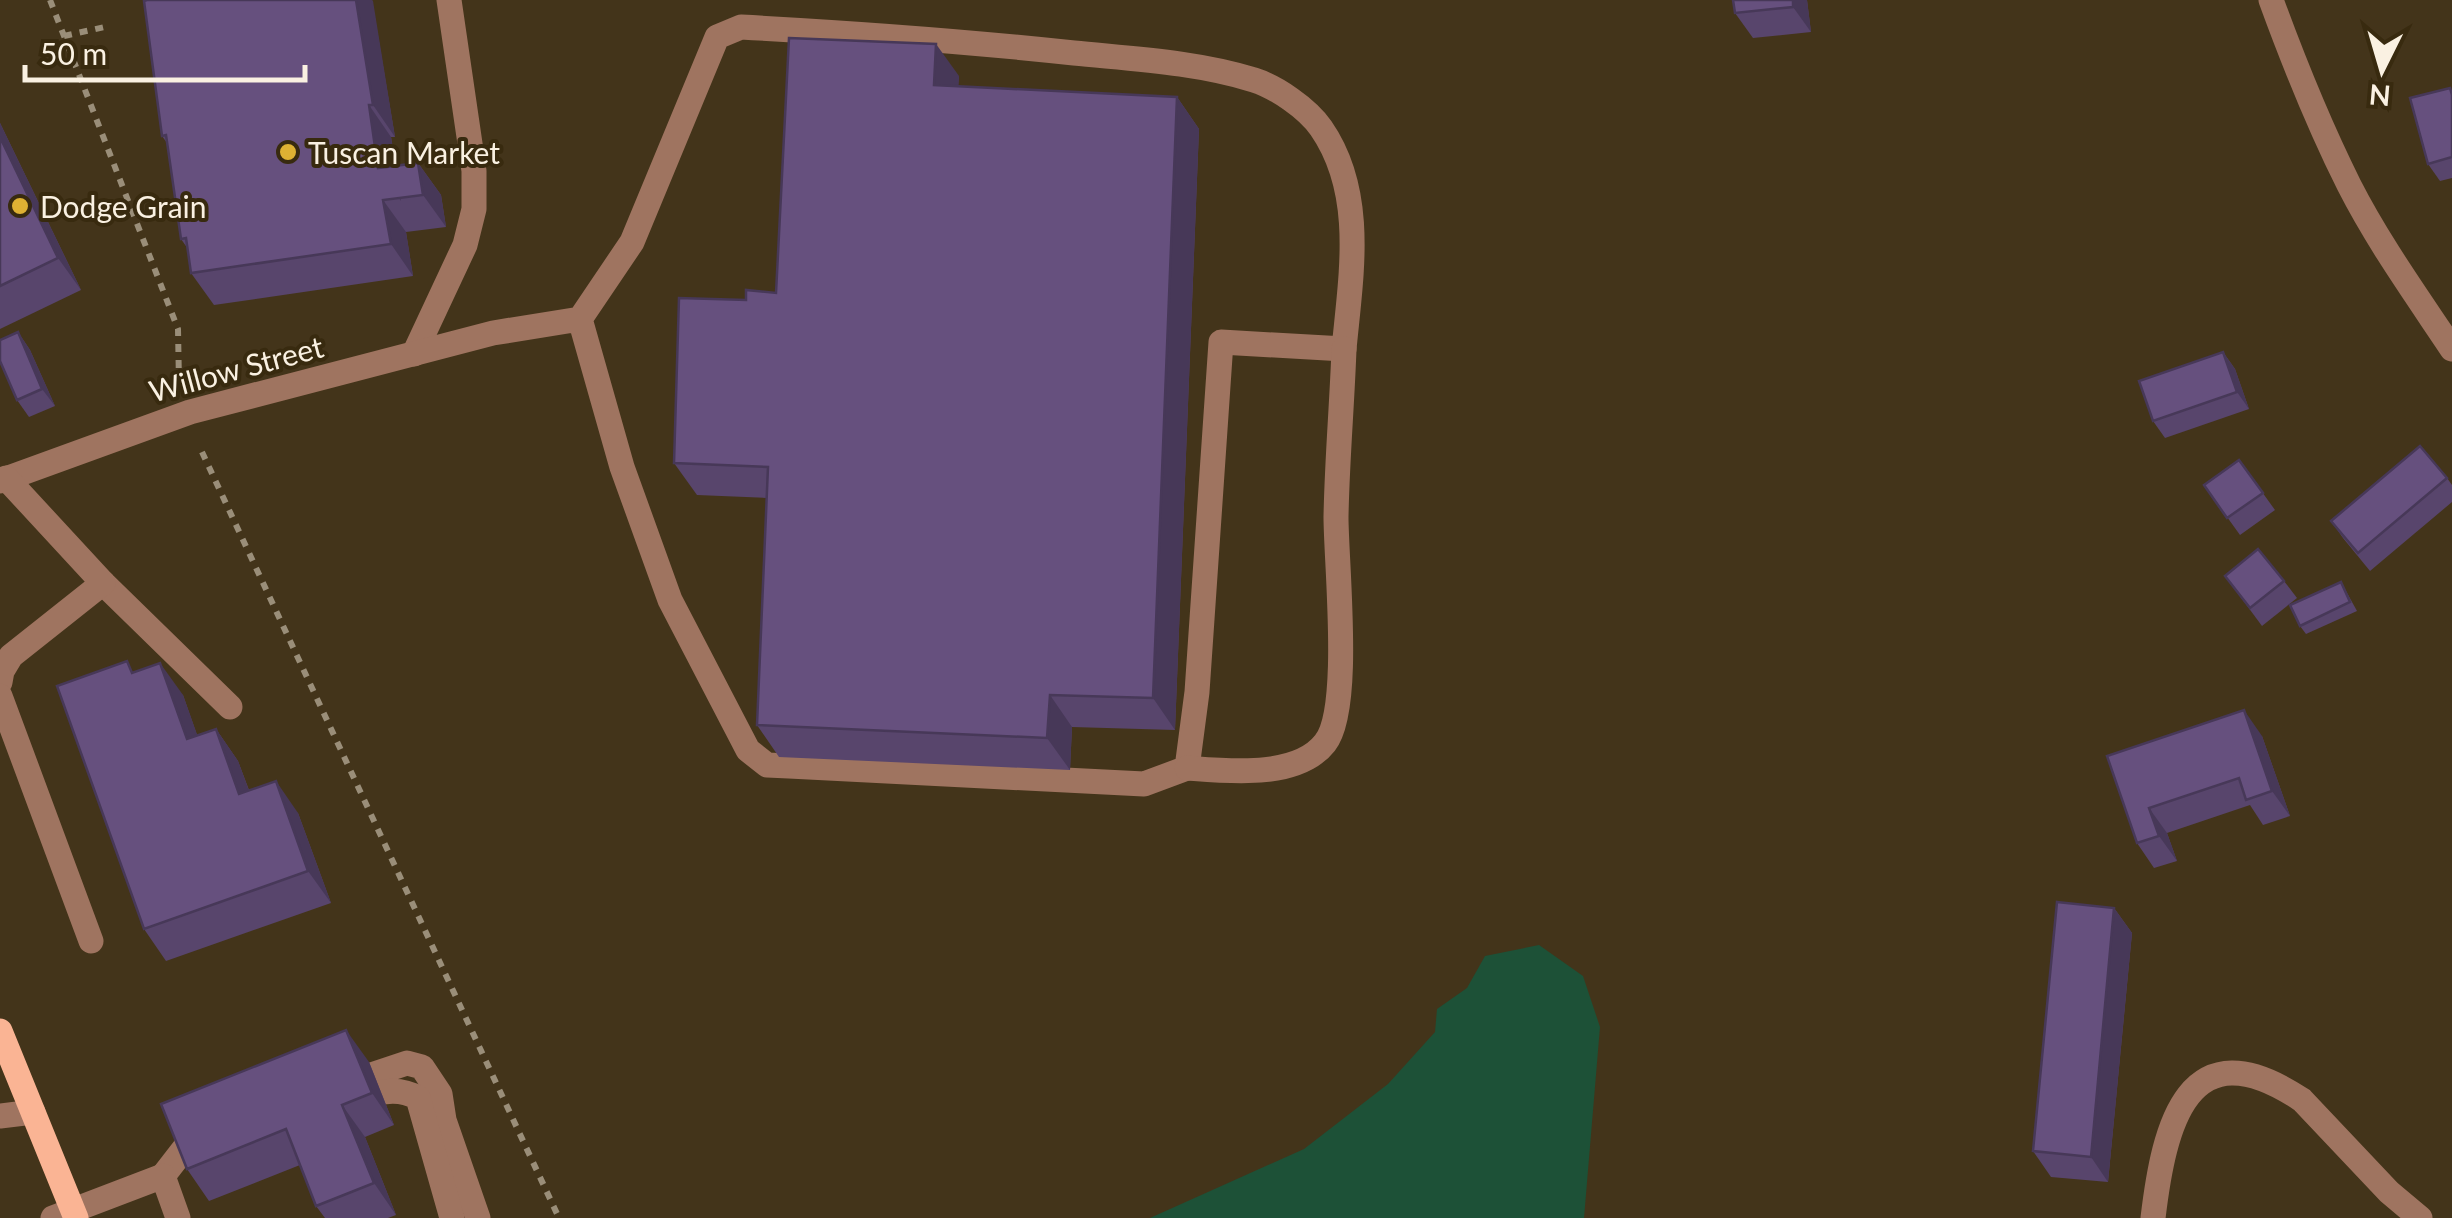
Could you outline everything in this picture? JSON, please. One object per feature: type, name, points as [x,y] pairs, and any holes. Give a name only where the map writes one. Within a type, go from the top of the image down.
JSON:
[{"type":"main road","points":[[0,1031],[33,1112],[67,1215]]},
{"type":"street","points":[[414,354],[465,245],[474,209],[474,171],[449,0]]},
{"type":"street","points":[[2271,0],[2296,68],[2350,186],[2397,267],[2452,348]]},
{"type":"street","points":[[741,28],[910,36],[1158,61],[1256,80],[1290,99],[1319,124],[1338,156],[1348,191],[1353,245],[1336,516],[1340,636],[1336,725],[1324,745],[1299,762],[1258,771],[1187,768],[1144,784],[767,764],[748,750],[670,600],[622,467],[580,319],[632,242],[717,37],[741,28]]},
{"type":"street","name":"Willow Street","points":[[3,479],[190,412],[493,334],[580,319]]},
{"type":"street","points":[[1187,768],[1197,692],[1221,342],[1344,349]]},
{"type":"street","points":[[3,479],[102,584],[230,707]]},
{"type":"street","points":[[0,682],[11,656],[102,584]]},
{"type":"street","points":[[0,696],[92,941]]},
{"type":"street","points":[[452,1218],[418,1098],[406,1091],[380,1091],[323,1102],[407,1063],[422,1067],[440,1094],[453,1149],[478,1218]]},
{"type":"street","points":[[2153,1218],[2158,1174],[2178,1107],[2205,1080],[2225,1074],[2246,1074],[2302,1100],[2389,1192],[2420,1218]]},
{"type":"street","points":[[0,1116],[33,1112]]},
{"type":"street","points":[[67,1215],[164,1176],[226,1140],[187,1145],[164,1176]]},
{"type":"street","points":[[164,1176],[178,1218]]},
{"type":"path","points":[[50,0],[178,329],[180,383]]},
{"type":"path","points":[[64,36],[108,26]]},
{"type":"path","points":[[202,452],[559,1218]]},
{"type":"green space","points":[[1539,945],[1583,976],[1600,1027],[1584,1218],[1150,1218],[1304,1149],[1388,1084],[1435,1032],[1437,1009],[1467,988],[1485,956]]},
{"type":"building","name":"Tuscan Market","points":[[356,0],[373,105],[369,105],[378,168],[418,163],[423,195],[383,200],[391,244],[191,273],[186,238],[181,239],[166,135],[162,136],[144,1]]},
{"type":"building","points":[[1733,0],[1793,0],[1793,7],[1735,13]]},
{"type":"building","points":[[789,38],[936,44],[934,85],[1177,97],[1153,698],[1050,695],[1047,738],[757,725],[768,467],[674,463],[679,298],[746,300],[746,290],[776,293]]},
{"type":"building","points":[[2450,88],[2452,157],[2428,164],[2410,98]]},
{"type":"building","points":[[0,137],[58,258],[0,286]]},
{"type":"building","points":[[18,332],[42,389],[17,400],[0,361],[0,340]]},
{"type":"building","points":[[2223,352],[2237,392],[2153,421],[2139,381]]},
{"type":"building","points":[[2420,446],[2447,478],[2358,553],[2331,521]]},
{"type":"building","points":[[2239,460],[2263,493],[2227,518],[2204,485]]},
{"type":"building","points":[[2258,549],[2284,581],[2250,608],[2225,576]]},
{"type":"building","points":[[2341,582],[2350,602],[2300,626],[2290,605]]},
{"type":"building","points":[[127,661],[132,673],[160,663],[187,739],[216,729],[239,794],[276,781],[308,871],[144,929],[57,686]]},
{"type":"building","points":[[2244,710],[2272,791],[2246,800],[2239,778],[2149,808],[2159,836],[2137,843],[2107,756]]},
{"type":"building","points":[[2057,902],[2114,908],[2091,1157],[2033,1151]]},
{"type":"building","points":[[346,1030],[372,1093],[342,1105],[374,1183],[316,1206],[286,1129],[187,1169],[161,1104]]},
{"type":"place","name":"Tuscan Market","points":[[288,152]]},
{"type":"place","name":"Dodge Grain","points":[[20,206]]}]
